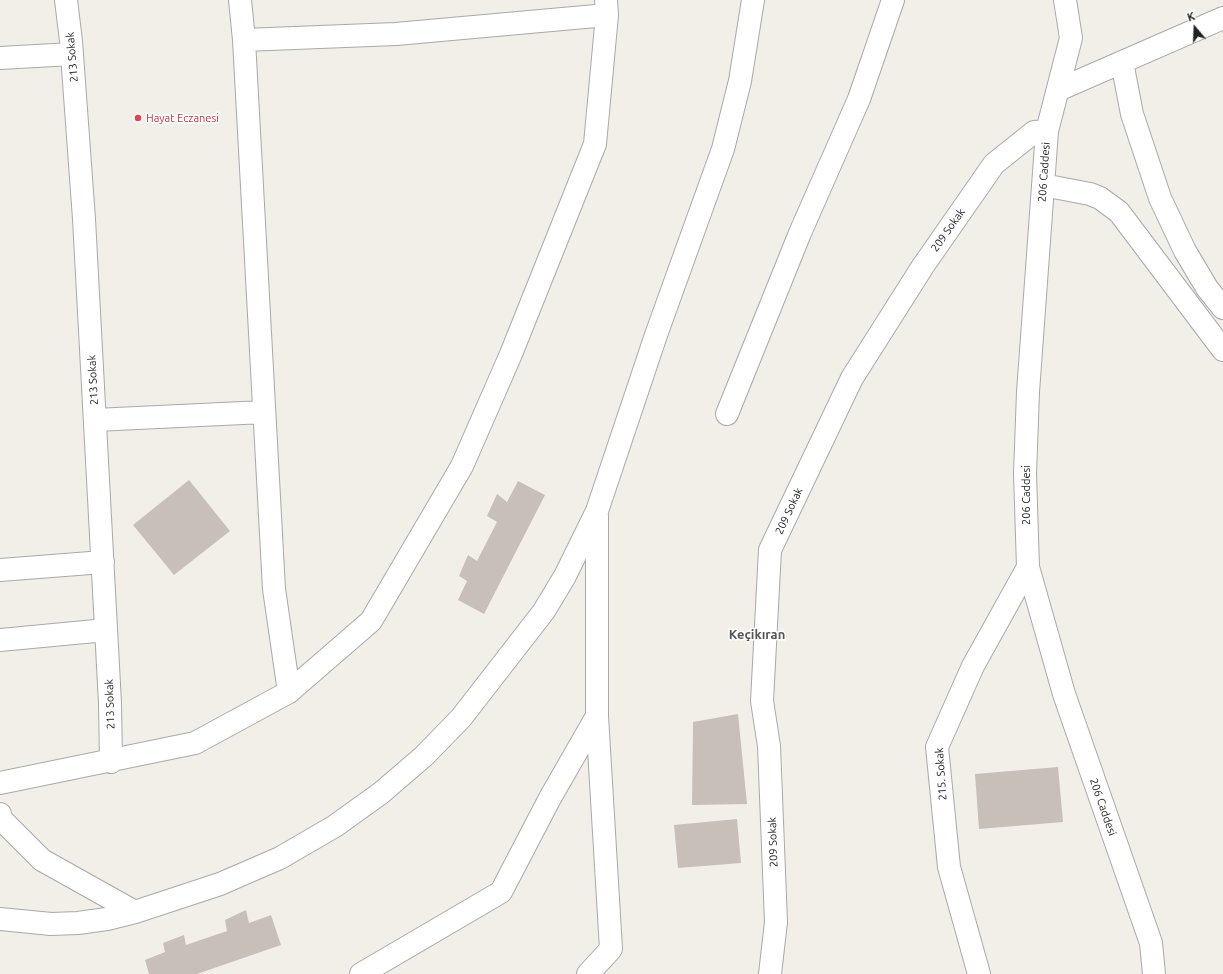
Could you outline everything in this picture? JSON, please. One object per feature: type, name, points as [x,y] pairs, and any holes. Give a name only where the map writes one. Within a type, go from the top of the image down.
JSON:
[{"type":"street","name":"213 Sokak","points":[[66,0],[72,54],[84,219],[103,562],[111,762]]},
{"type":"street","points":[[240,0],[244,40],[274,589],[289,692]]},
{"type":"street","points":[[0,919],[51,924],[78,923],[135,912],[220,884],[280,858],[335,826],[381,794],[424,756],[461,718],[544,611],[565,576],[597,511],[656,335],[724,149],[740,81],[753,0]]},
{"type":"street","points":[[727,414],[800,233],[859,99],[892,0]]},
{"type":"street","name":"206 Caddesi","points":[[1065,0],[1071,38],[1047,131],[1028,392],[1025,474],[1028,567],[1064,694],[1151,943],[1154,974]]},
{"type":"street","points":[[0,783],[111,762],[195,743],[289,692],[371,621],[462,466],[511,354],[594,144],[606,8],[396,34],[244,40]]},
{"type":"street","points":[[1058,90],[1223,18]]},
{"type":"street","points":[[0,58],[72,54]]},
{"type":"street","points":[[1122,62],[1132,114],[1160,198],[1185,251],[1207,288],[1223,308]]},
{"type":"street","name":"209 Sokak","points":[[770,974],[776,922],[769,746],[762,701],[770,550],[852,378],[923,266],[994,164],[1034,132],[1047,131]]},
{"type":"street","points":[[1043,185],[1090,194],[1100,198],[1119,212],[1223,350]]},
{"type":"street","points":[[95,420],[264,412]]},
{"type":"street","points":[[588,974],[611,949],[597,716],[597,511]]},
{"type":"street","points":[[0,570],[103,562]]},
{"type":"street","name":"215. Sokak","points":[[979,974],[949,867],[937,747],[973,666],[1028,567]]},
{"type":"street","points":[[0,640],[106,630]]},
{"type":"street","points":[[361,974],[501,892],[550,798],[597,716]]},
{"type":"street","points":[[0,814],[1,819],[42,860],[135,912]]},
{"type":"building","points":[[189,480],[230,531],[174,575],[133,525]]},
{"type":"building","points":[[518,481],[545,495],[484,614],[458,600],[467,581],[459,576],[468,555],[477,561],[497,522],[487,516],[497,494],[507,502]]},
{"type":"building","points":[[738,714],[747,804],[692,805],[693,722]]},
{"type":"building","points":[[1058,767],[1063,822],[979,829],[975,774]]},
{"type":"building","points":[[737,819],[741,863],[678,868],[674,825]]},
{"type":"building","points":[[246,910],[249,923],[271,915],[281,945],[197,974],[149,974],[145,960],[165,952],[163,943],[184,935],[186,945],[227,931],[225,920]]},
{"type":"place","name":"Hayat Eczanesi","points":[[138,118]]},
{"type":"district","name":"Keçikıran","points":[[757,635]]}]
